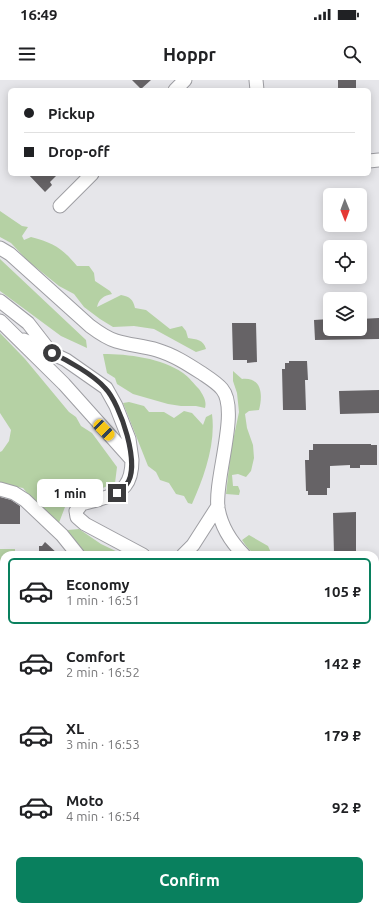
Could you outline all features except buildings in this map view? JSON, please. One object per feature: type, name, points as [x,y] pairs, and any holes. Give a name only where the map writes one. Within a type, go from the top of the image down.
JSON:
[{"type":"street","points":[[177,88],[185,80]]},
{"type":"street","points":[[60,206],[90,176]]},
{"type":"street","points":[[0,248],[10,254],[90,326],[103,335],[116,341],[158,350],[182,361],[222,389],[228,401],[228,415],[218,506],[221,521],[230,538],[241,551]]},
{"type":"street","points":[[0,301],[28,323],[52,353]]},
{"type":"street","points":[[0,321],[64,384],[132,460]]},
{"type":"street","points":[[15,336],[66,360],[106,388],[116,406],[129,439],[132,472],[127,485],[117,493],[106,498],[83,504],[76,511],[77,517],[85,524],[136,551]]},
{"type":"street","points":[[0,489],[14,493],[25,500],[66,539],[75,551]]},
{"type":"street","points":[[187,551],[193,545],[218,506]]},
{"type":"street","points":[[66,539],[66,551]]},
{"type":"green space","points":[[0,211],[22,226],[28,227],[22,236],[24,240],[31,237],[52,244],[62,250],[77,266],[89,266],[94,273],[95,281],[112,294],[102,298],[97,307],[121,295],[127,297],[132,300],[135,308],[146,310],[170,329],[182,326],[186,331],[188,338],[202,342],[206,349],[196,352],[154,329],[134,326],[113,327],[100,319],[84,307],[74,294],[59,286],[28,261],[11,243],[0,237]]},
{"type":"green space","points":[[0,259],[86,340],[87,348],[61,336],[0,291]]},
{"type":"green space","points":[[0,333],[25,359],[69,412],[76,417],[81,426],[92,433],[117,467],[115,483],[71,499],[65,507],[57,528],[23,488],[0,484],[0,452],[9,441],[11,430],[0,413]]},
{"type":"green space","points":[[103,354],[134,356],[155,360],[175,368],[185,375],[199,389],[205,400],[205,408],[168,404],[133,394],[117,384],[115,378],[107,373]]},
{"type":"green space","points":[[233,371],[242,379],[254,381],[260,388],[261,393],[259,410],[249,411],[245,414],[247,428],[253,445],[254,458],[251,471],[246,477],[238,474],[232,475],[233,486],[238,486],[240,491],[239,495],[226,494],[231,450],[239,412],[237,393],[233,381]]},
{"type":"green space","points":[[129,402],[144,406],[149,412],[164,412],[174,418],[184,411],[192,413],[203,425],[206,417],[212,414],[213,425],[211,449],[205,472],[192,504],[188,503],[184,496],[176,494],[169,483],[160,480],[156,472],[148,466],[123,403]]},
{"type":"green space","points":[[79,529],[101,544],[116,551],[74,551],[71,547],[68,530]]},
{"type":"green space","points":[[249,535],[268,546],[270,551],[251,551],[242,540]]},
{"type":"green space","points":[[0,549],[15,549],[15,551],[0,551]]},
{"type":"route","points":[[52,353],[66,360],[106,388],[116,406],[129,439],[132,460],[132,472],[127,485],[117,493]]}]
